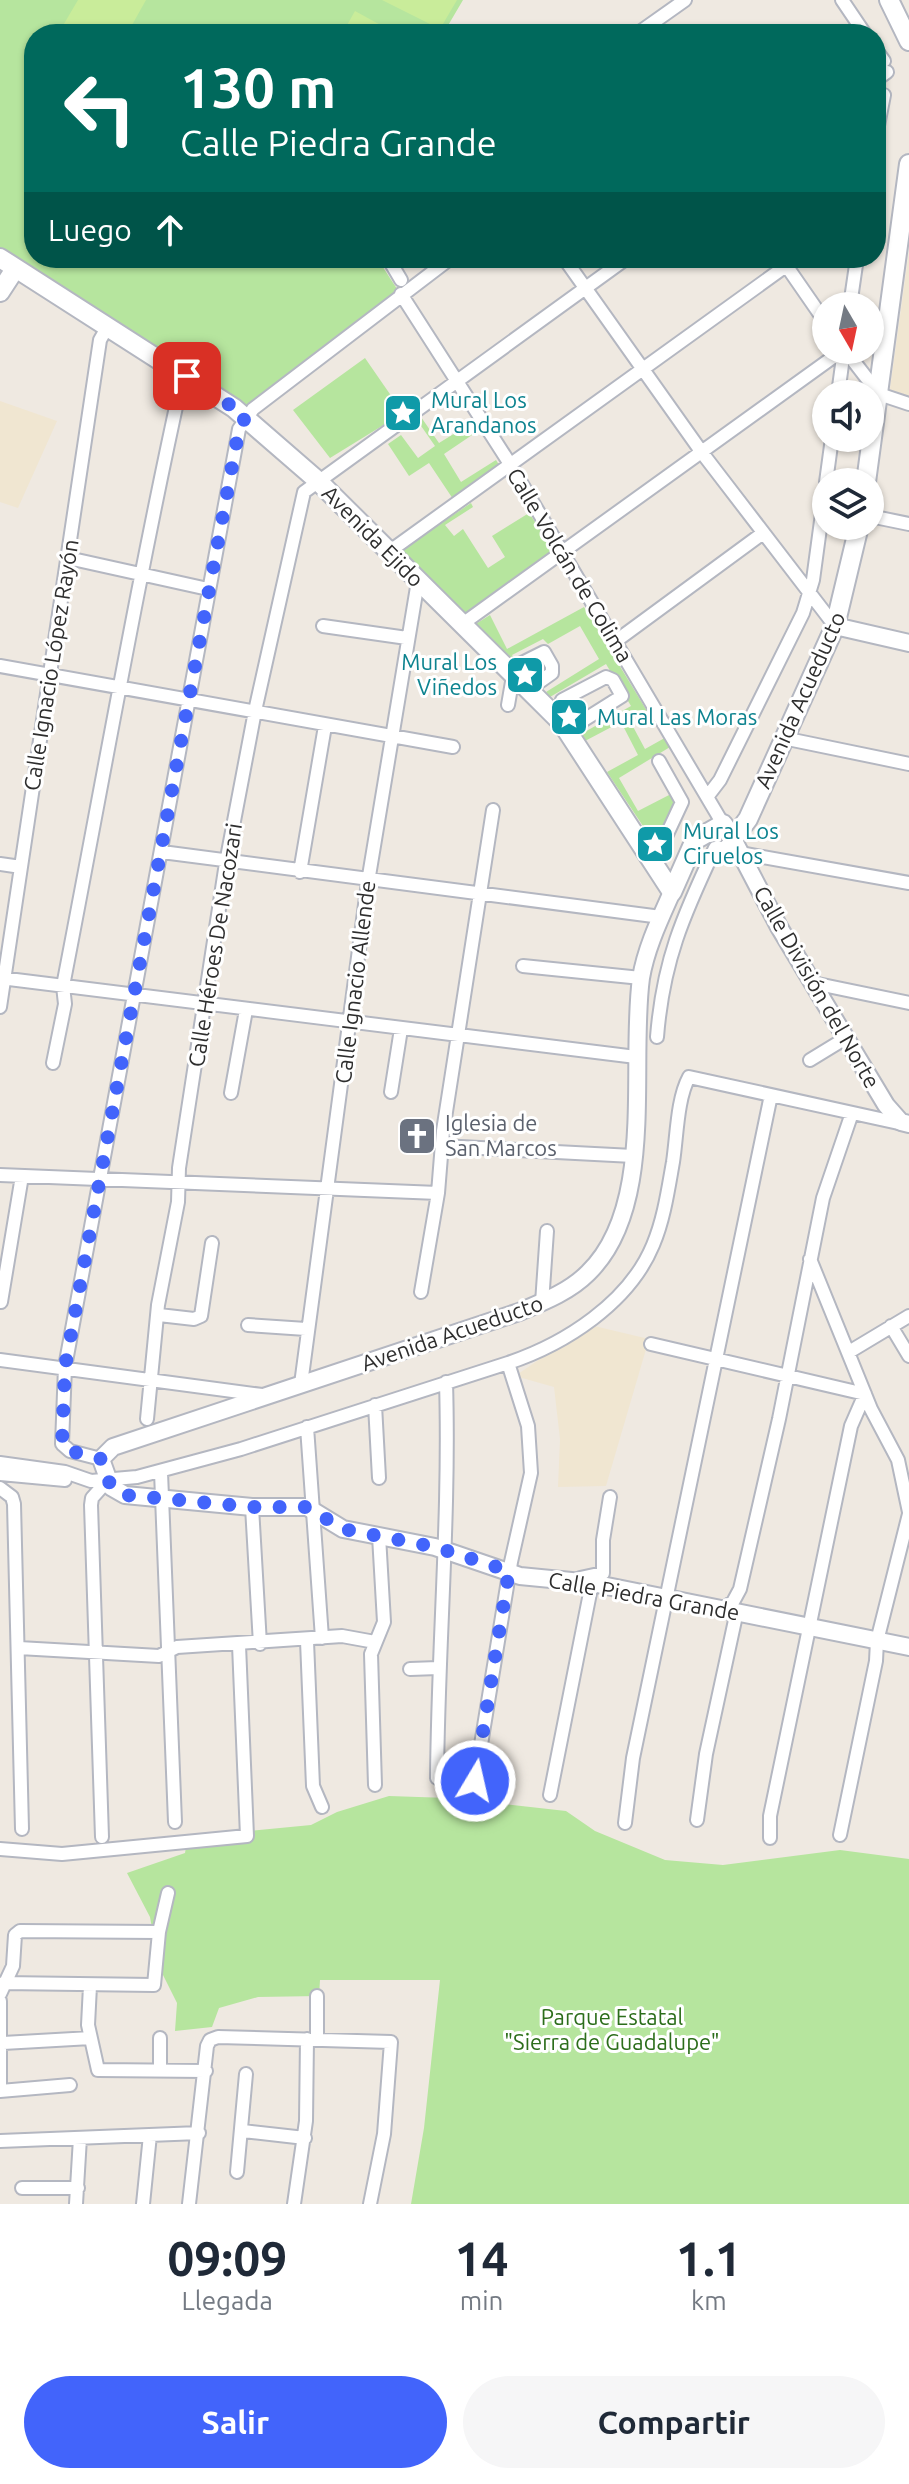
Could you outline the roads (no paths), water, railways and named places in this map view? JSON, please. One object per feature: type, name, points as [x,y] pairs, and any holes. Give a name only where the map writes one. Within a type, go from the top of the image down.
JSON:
[{"type":"main road","points":[[889,0],[909,41]]},
{"type":"main road","points":[[881,380],[906,213],[909,164]]},
{"type":"main road","points":[[0,292],[8,264]]},
{"type":"main road","name":"Avenida Ejido","points":[[8,264],[246,416],[317,480],[461,625],[516,670],[528,690],[568,730],[672,892]]},
{"type":"main road","name":"Avenida Acueducto","points":[[672,892],[695,840],[732,839],[748,819],[835,626],[856,540]]},
{"type":"street","points":[[651,24],[685,0]]},
{"type":"street","points":[[842,0],[858,24]]},
{"type":"street","points":[[394,268],[401,280]]},
{"type":"street","points":[[102,1837],[91,1505],[92,1498],[108,1480],[101,1459],[70,1451],[62,1444],[65,1367],[239,429],[246,416],[437,268]]},
{"type":"street","points":[[571,268],[703,454],[835,626],[909,643]]},
{"type":"street","points":[[317,480],[614,268]]},
{"type":"street","points":[[390,551],[779,268]]},
{"type":"street","points":[[792,268],[812,300]]},
{"type":"street","points":[[852,292],[856,268]]},
{"type":"street","name":"Calle Volcán de Colima","points":[[401,294],[459,380],[732,839]]},
{"type":"street","name":"Calle Ignacio López Rayón","points":[[0,1007],[6,924],[21,867],[53,674],[100,340],[108,326]]},
{"type":"street","points":[[461,625],[825,364]]},
{"type":"street","points":[[855,364],[868,380]]},
{"type":"street","points":[[53,1063],[65,1004],[63,986],[140,573],[181,384],[187,376]]},
{"type":"street","points":[[884,396],[909,404]]},
{"type":"street","name":"Calle Héroes De Nacozari","points":[[147,1419],[159,1315],[226,863],[255,711],[303,498],[306,489],[317,480]]},
{"type":"street","points":[[884,519],[909,524]]},
{"type":"street","points":[[616,641],[763,533]]},
{"type":"street","name":"Avenida Acueducto","points":[[707,797],[720,780],[809,595],[817,540]]},
{"type":"street","points":[[68,558],[208,589]]},
{"type":"street","name":"Calle Ignacio Allende","points":[[301,1384],[368,882],[418,581]]},
{"type":"street","points":[[323,626],[407,638]]},
{"type":"street","points":[[508,705],[516,670],[544,652],[552,666],[551,675],[528,690]]},
{"type":"street","points":[[0,666],[453,747]]},
{"type":"street","points":[[562,700],[606,677],[613,680],[622,696],[568,730]]},
{"type":"street","points":[[300,872],[325,726]]},
{"type":"street","points":[[783,738],[909,764]]},
{"type":"street","points":[[654,862],[682,802],[659,761]]},
{"type":"street","points":[[421,1292],[493,810]]},
{"type":"street","points":[[732,839],[909,883]]},
{"type":"street","name":"Avenida Acueducto","points":[[657,1037],[663,982],[676,934],[715,848],[724,848],[732,839]]},
{"type":"street","name":"Calle División del Norte","points":[[732,839],[886,1105],[906,1126]]},
{"type":"street","points":[[162,852],[368,882],[482,893],[661,917]]},
{"type":"street","points":[[0,864],[21,867]]},
{"type":"street","name":"Avenida Acueducto","points":[[101,1459],[113,1447],[542,1303],[587,1275],[607,1250],[619,1225],[633,1156],[641,978],[672,892]]},
{"type":"street","points":[[523,966],[641,978]]},
{"type":"street","points":[[2,978],[636,1057]]},
{"type":"street","points":[[813,983],[909,1003]]},
{"type":"street","points":[[231,1093],[246,1010]]},
{"type":"street","points":[[391,1092],[401,1029]]},
{"type":"street","points":[[810,1060],[846,1038]]},
{"type":"street","name":"Avenida Acueducto","points":[[0,1463],[65,1472],[86,1480],[161,1472],[508,1363],[551,1346],[607,1305],[640,1269],[661,1224],[689,1077]]},
{"type":"street","name":"Calle División del Norte","points":[[689,1077],[906,1126]]},
{"type":"street","points":[[625,1823],[633,1758],[771,1095]]},
{"type":"street","points":[[697,1820],[730,1609],[740,1589],[826,1190],[852,1113]]},
{"type":"street","points":[[441,1146],[633,1156]]},
{"type":"street","points":[[0,1175],[438,1193]]},
{"type":"street","points":[[1,1302],[22,1176]]},
{"type":"street","points":[[542,1303],[547,1231]]},
{"type":"street","points":[[159,1315],[194,1319],[201,1316],[212,1243]]},
{"type":"street","points":[[810,1258],[865,1394],[898,1460],[909,1474]]},
{"type":"street","points":[[849,1352],[909,1316]]},
{"type":"street","points":[[248,1325],[306,1329]]},
{"type":"street","points":[[891,1326],[909,1356]]},
{"type":"street","points":[[651,1344],[865,1394]]},
{"type":"street","points":[[0,1360],[265,1396]]},
{"type":"street","points":[[475,1781],[509,1571],[531,1473],[528,1426],[508,1363]]},
{"type":"street","points":[[437,1778],[446,1382]]},
{"type":"street","points":[[770,1838],[770,1816],[851,1426],[865,1394]]},
{"type":"street","points":[[375,1405],[379,1478]]},
{"type":"street","points":[[307,1427],[322,1638]]},
{"type":"street","points":[[840,1835],[876,1661],[877,1641],[909,1513],[898,1460]]},
{"type":"street","points":[[161,1472],[175,1822]]},
{"type":"street","points":[[0,1474],[86,1480]]},
{"type":"street","name":"Calle Piedra Grande","points":[[108,1480],[111,1487],[125,1495],[163,1501],[252,1507],[289,1505],[314,1511],[333,1525],[444,1549],[509,1571],[667,1597],[909,1647]]},
{"type":"street","points":[[0,1488],[12,1497],[14,1504],[22,1829]]},
{"type":"street","points":[[550,1795],[584,1582],[603,1573],[603,1540],[610,1497]]},
{"type":"street","points":[[252,1507],[260,1644]]},
{"type":"street","points":[[375,1785],[371,1654],[384,1622],[379,1536]]},
{"type":"street","points":[[19,1648],[159,1656],[177,1647],[360,1637],[375,1642]]},
{"type":"street","points":[[307,1641],[313,1786],[322,1807]]},
{"type":"street","points":[[0,1849],[31,1854],[76,1853],[248,1835],[239,1645]]},
{"type":"street","points":[[410,1669],[438,1668]]},
{"type":"street","points":[[159,1932],[20,1931],[15,1935],[13,1966],[2,1989],[154,1985],[159,1932],[168,1893]]},
{"type":"street","points":[[90,1986],[91,2038],[98,2070],[206,2071]]},
{"type":"street","points":[[294,2204],[305,2138],[317,1996]]},
{"type":"street","points":[[0,2001],[3,2043],[0,2089],[70,2085]]},
{"type":"street","points":[[3,2043],[91,2038]]},
{"type":"street","points":[[160,2038],[160,2070]]},
{"type":"street","points":[[189,2204],[210,2040],[312,2039],[391,2042],[384,2134],[370,2204]]},
{"type":"street","points":[[237,2172],[246,2074]]},
{"type":"street","points":[[243,2131],[305,2138]]},
{"type":"street","points":[[0,2141],[199,2133]]},
{"type":"street","points":[[143,2204],[150,2135]]},
{"type":"street","points":[[76,2204],[80,2138]]},
{"type":"street","points":[[22,2188],[78,2188]]},
{"type":"place","name":"Mural Los Arandanos","points":[[403,413]]},
{"type":"place","name":"Mural Los Viñedos","points":[[525,675]]},
{"type":"place","name":"Mural Las Moras","points":[[569,717]]},
{"type":"place","name":"Mural Los Ciruelos","points":[[655,844]]},
{"type":"place","name":"Iglesia de San Marcos","points":[[417,1136]]},
{"type":"park label","name":"Parque Estatal \"Sierra de Guadalupe\"","points":[[612,2030]]}]
